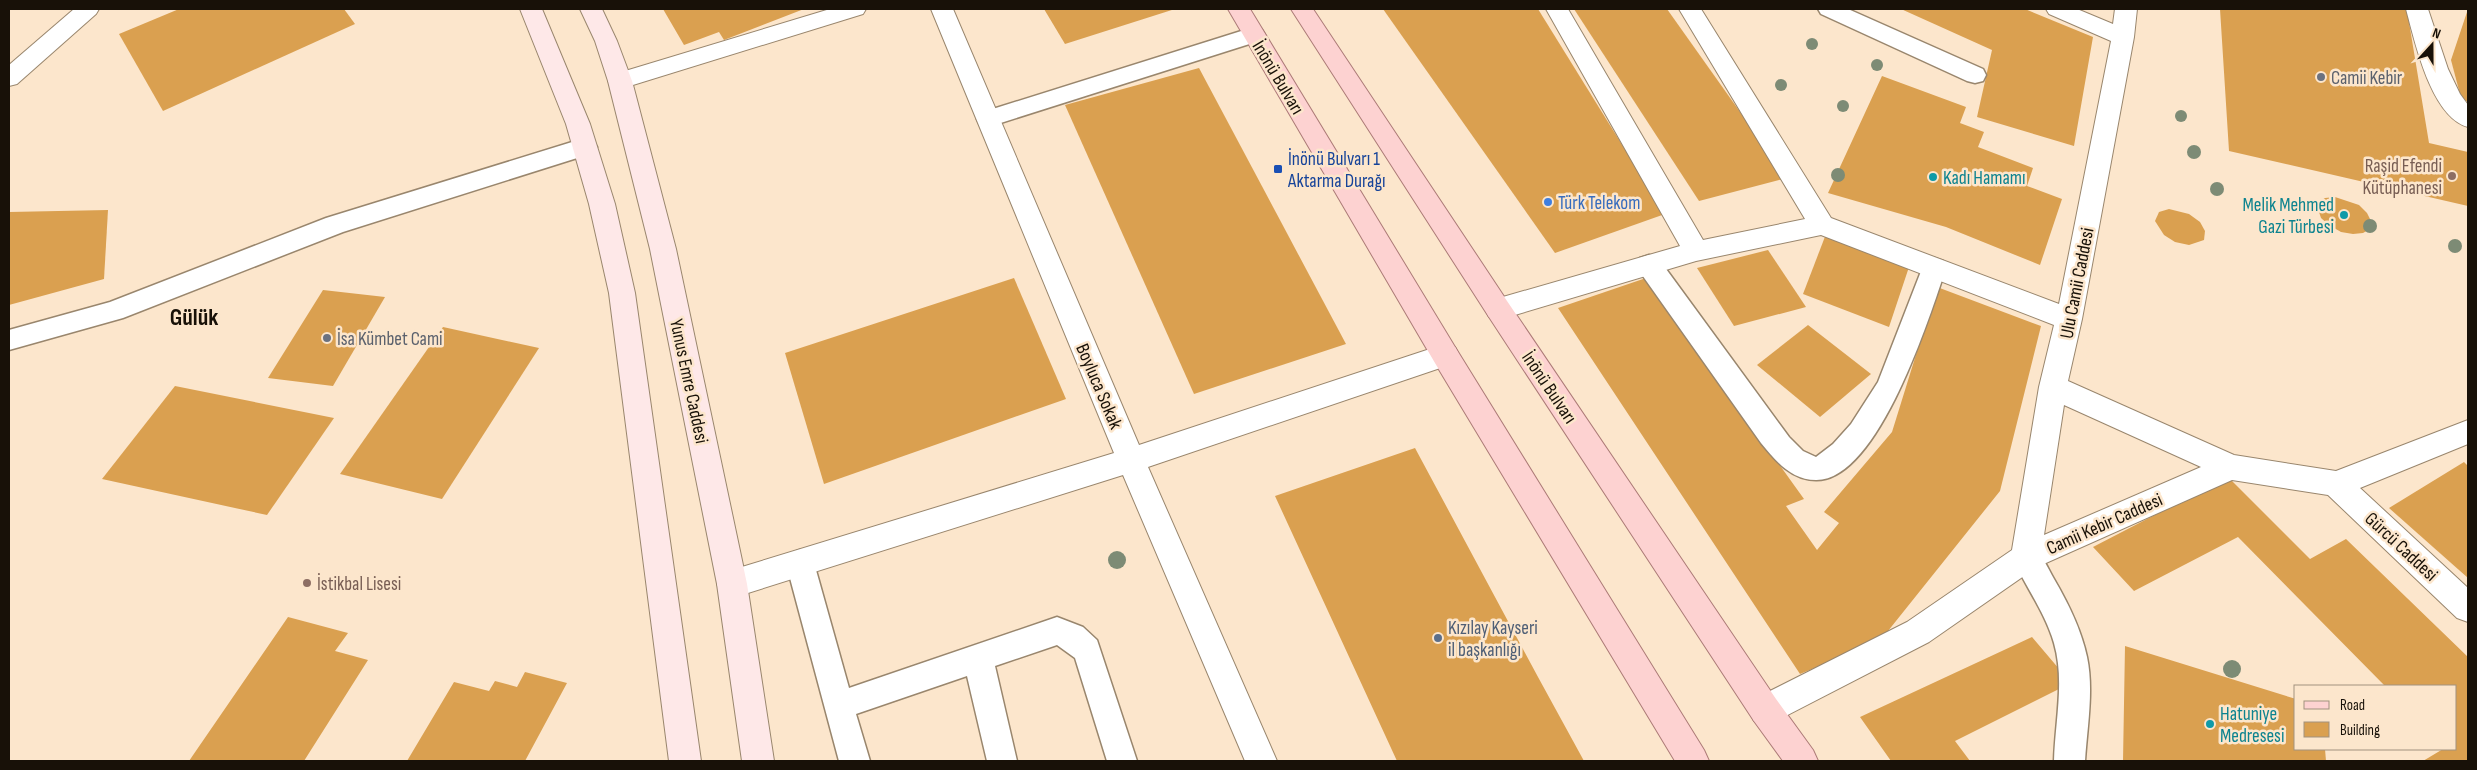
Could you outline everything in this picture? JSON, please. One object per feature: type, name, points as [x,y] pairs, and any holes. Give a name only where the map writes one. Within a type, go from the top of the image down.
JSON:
[{"type":"main road","name":"İnönü Bulvarı","points":[[1239,9],[1445,354],[1693,761]]},
{"type":"main road","name":"İnönü Bulvarı","points":[[1302,9],[1498,309],[1765,710],[1802,761]]},
{"type":"street","points":[[9,78],[88,9]]},
{"type":"street","points":[[531,9],[574,114],[585,148],[602,204],[622,293],[685,761]]},
{"type":"street","name":"Yunus Emre Caddesi","points":[[591,9],[606,41],[620,81],[663,249],[732,584],[758,761]]},
{"type":"street","points":[[620,81],[855,9]]},
{"type":"street","name":"Boyluca Sokak","points":[[942,9],[1131,460],[1261,761]]},
{"type":"street","points":[[1557,9],[1696,251]]},
{"type":"street","points":[[1690,9],[1822,225]]},
{"type":"street","points":[[2057,9],[2123,37]]},
{"type":"street","name":"Ulu Camii Caddesi","points":[[2026,557],[2053,387],[2069,319],[2123,37],[2126,9]]},
{"type":"street","points":[[2417,9],[2436,68],[2459,113],[2468,118]]},
{"type":"street","points":[[1498,309],[1696,251],[1822,225],[2069,319]]},
{"type":"street","points":[[732,584],[1131,460],[1445,354]]},
{"type":"street","points":[[2053,387],[2231,467],[2336,484],[2467,434]]},
{"type":"street","name":"Camii Kebir Caddesi","points":[[1765,710],[1918,632],[2026,557],[2231,467]]},
{"type":"street","name":"Gürcü Caddesi","points":[[2336,484],[2468,608]]},
{"type":"lane","points":[[1829,9],[1975,75]]},
{"type":"lane","points":[[988,119],[1254,35]]},
{"type":"lane","points":[[9,340],[114,311],[335,225],[585,148]]},
{"type":"lane","points":[[1649,265],[1787,454],[1801,465],[1820,468],[1827,467],[1856,438],[1892,384],[1934,268]]},
{"type":"lane","points":[[2026,557],[2046,591],[2066,636],[2074,671],[2070,761]]},
{"type":"lane","points":[[800,563],[854,761]]},
{"type":"lane","points":[[838,706],[1057,632],[1073,636],[1087,650],[1122,761]]},
{"type":"lane","points":[[978,658],[1002,761]]},
{"type":"building","points":[[179,9],[344,9],[355,24],[163,111],[119,34]]},
{"type":"building","points":[[663,9],[804,9],[724,40],[719,32],[684,45]]},
{"type":"building","points":[[1044,9],[1175,9],[1065,44]]},
{"type":"building","points":[[1383,9],[1538,9],[1665,214],[1555,253]]},
{"type":"building","points":[[1574,9],[1667,9],[1787,178],[1699,201]]},
{"type":"building","points":[[1901,9],[2025,9],[2093,37],[2074,146],[1977,117],[1992,50]]},
{"type":"building","name":"Camii Kebir","points":[[2220,9],[2407,10],[2429,143],[2468,152],[2468,206],[2229,151]]},
{"type":"building","points":[[2468,9],[2468,102],[2461,98],[2451,60]]},
{"type":"building","points":[[1199,68],[1346,344],[1194,394],[1065,105]]},
{"type":"building","name":"Kadı Hamamı","points":[[1882,76],[1966,107],[1960,123],[1984,132],[1978,147],[2033,168],[2027,186],[2062,199],[2040,265],[1946,227],[1828,193]]},
{"type":"building","name":"Melik Mehmed Gazi Türbesi","points":[[2335,197],[2359,205],[2367,213],[2371,221],[2370,229],[2363,233],[2341,232],[2321,218],[2318,209],[2319,202],[2325,198]]},
{"type":"building","points":[[2169,209],[2189,214],[2200,222],[2205,231],[2204,240],[2189,245],[2175,242],[2164,235],[2155,221],[2159,212]]},
{"type":"building","points":[[108,210],[104,279],[9,305],[9,212]]},
{"type":"building","points":[[1826,234],[1910,264],[1889,327],[1803,294]]},
{"type":"building","points":[[1768,250],[1806,307],[1734,326],[1697,268]]},
{"type":"building","points":[[1014,278],[1066,399],[824,484],[785,353]]},
{"type":"building","points":[[1646,278],[1804,499],[1786,506],[1817,550],[1839,523],[1824,512],[1892,432],[1937,287],[2041,326],[2000,491],[1880,641],[1800,674],[1558,308]]},
{"type":"building","name":"İsa Kümbet Cami","points":[[323,290],[385,297],[333,386],[268,378]]},
{"type":"building","points":[[1808,325],[1871,374],[1820,417],[1757,365]]},
{"type":"building","points":[[443,327],[539,348],[442,499],[340,474]]},
{"type":"building","points":[[175,386],[334,418],[267,515],[102,479]]},
{"type":"building","points":[[1415,448],[1584,761],[1397,761],[1275,496]]},
{"type":"building","points":[[2464,462],[2468,466],[2468,578],[2389,508]]},
{"type":"building","points":[[2228,477],[2310,559],[2346,539],[2468,657],[2468,761],[2423,761],[2441,750],[2457,750],[2457,685],[2384,685],[2238,537],[2134,591],[2093,547]]},
{"type":"building","points":[[288,617],[348,633],[335,651],[368,660],[304,761],[189,761]]},
{"type":"building","points":[[2032,637],[2071,683],[1955,741],[1970,761],[1891,761],[1860,717]]},
{"type":"building","name":"Hatuniye Medresesi","points":[[2125,646],[2294,698],[2294,750],[2325,750],[2326,761],[2123,761]]},
{"type":"building","points":[[525,672],[567,683],[525,761],[407,761],[454,682],[489,691],[495,681],[517,687]]},
{"type":"place","name":"Camii Kebir","points":[[2321,77]]},
{"type":"place","name":"İnönü Bulvarı 1 Aktarma Durağı","points":[[1278,169]]},
{"type":"place","name":"Raşid Efendi Kütüphanesi","points":[[2452,176]]},
{"type":"place","name":"Kadı Hamamı","points":[[1933,177]]},
{"type":"place","name":"Türk Telekom","points":[[1548,202]]},
{"type":"place","name":"Melik Mehmed Gazi Türbesi","points":[[2344,215]]},
{"type":"place","name":"İsa Kümbet Cami","points":[[327,338]]},
{"type":"place","name":"İstikbal Lisesi","points":[[307,583]]},
{"type":"place","name":"Kızılay Kayseri il başkanlığı","points":[[1438,638]]},
{"type":"place","name":"Hatuniye Medresesi","points":[[2210,724]]},
{"type":"district","name":"Gülük","points":[[194,317]]}]
